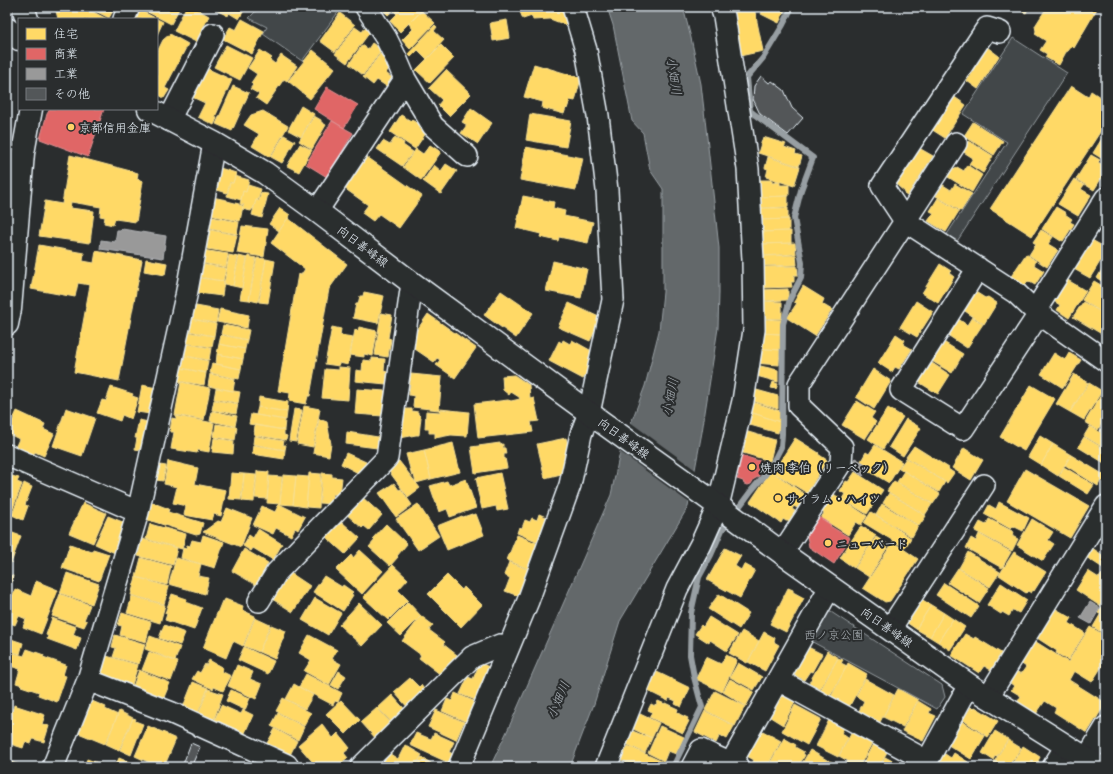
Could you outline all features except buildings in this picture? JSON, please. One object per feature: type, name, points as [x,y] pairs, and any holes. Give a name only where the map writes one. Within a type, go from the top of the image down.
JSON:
[{"type":"main road","points":[[23,7],[27,18]]},
{"type":"main road","points":[[7,29],[18,38]]},
{"type":"main road","points":[[7,324],[10,309],[23,153],[31,110]]},
{"type":"main road","name":"向日善峰線","points":[[151,110],[214,143],[265,173],[596,418],[890,630],[969,685],[1094,763]]},
{"type":"street","points":[[124,18],[129,7]]},
{"type":"street","points":[[366,7],[386,38],[405,79],[433,126],[467,156]]},
{"type":"street","points":[[459,767],[528,601],[570,485],[582,434],[596,418],[613,300],[612,256],[607,190],[598,116],[586,50],[572,7]]},
{"type":"street","points":[[606,767],[677,589],[701,544],[724,510],[754,330],[753,260],[748,168],[724,16],[721,7]]},
{"type":"street","points":[[1000,32],[987,28],[882,186],[905,221],[1016,293],[1037,312],[1106,361]]},
{"type":"street","points":[[169,120],[213,34]]},
{"type":"street","points":[[317,211],[405,79]]},
{"type":"street","points":[[53,767],[88,680],[138,512],[186,296],[214,143]]},
{"type":"street","points":[[782,553],[841,463],[842,447],[799,406],[799,384],[956,143]]},
{"type":"street","points":[[978,268],[901,390],[964,429],[1106,198]]},
{"type":"street","points":[[259,601],[276,572],[387,458],[412,283]]},
{"type":"street","points":[[7,455],[138,512]]},
{"type":"street","points":[[890,630],[984,485]]},
{"type":"street","points":[[988,697],[1106,506]]},
{"type":"street","points":[[692,767],[701,750],[735,765],[778,680],[830,587]]},
{"type":"street","points":[[361,767],[472,657],[500,646],[508,649]]},
{"type":"street","points":[[88,680],[189,721],[287,765],[288,767]]},
{"type":"street","points":[[778,680],[926,764],[969,685]]},
{"type":"street","points":[[1094,763],[1106,727]]},
{"type":"street","points":[[1052,767],[1066,746]]},
{"type":"green space","points":[[260,7],[342,7],[302,61],[263,34],[267,27],[249,18]]},
{"type":"green space","points":[[1013,38],[1067,73],[956,243],[946,236],[1007,142],[963,114]]},
{"type":"green space","name":"西ノ京公園","points":[[831,612],[942,685],[945,697],[937,709],[807,639],[822,614]]},
{"type":"water","name":"小畑川","points":[[607,7],[683,7],[691,38],[701,84],[719,248],[718,328],[702,432],[688,507],[620,621],[594,704],[570,767],[490,767],[611,495],[620,452],[645,386],[659,331],[663,292],[663,189],[650,170],[643,133],[632,121],[613,25]]},
{"type":"pier","points":[[630,422],[697,471],[691,504],[619,451]]},
{"type":"waterway","points":[[673,767],[702,707],[690,655],[691,613],[699,577],[722,530],[751,491],[769,470],[781,447],[783,324],[790,299],[801,278],[802,263],[794,218],[801,190],[813,158],[750,111],[747,77],[763,58],[792,7]]},
{"type":"place","name":"京都信用金庫","points":[[71,127]]},
{"type":"place","name":"焼肉 李伯（リーベック）","points":[[752,467]]},
{"type":"place","name":"サイラム・ハイツ","points":[[778,498]]},
{"type":"place","name":"ニューバード","points":[[828,543]]}]
